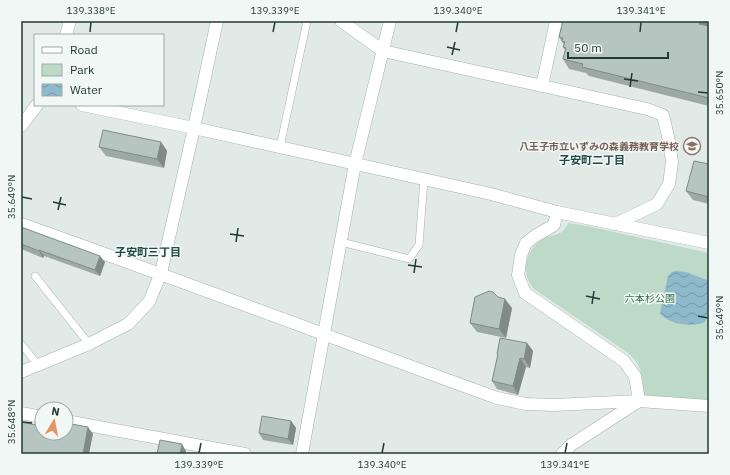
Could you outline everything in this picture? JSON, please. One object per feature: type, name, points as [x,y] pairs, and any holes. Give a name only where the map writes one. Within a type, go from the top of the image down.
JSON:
[{"type":"street","points":[[66,34],[70,21]]},
{"type":"street","points":[[21,372],[90,344],[128,324],[149,302],[161,274],[217,21]]},
{"type":"street","points":[[341,21],[383,51],[647,109],[662,115],[669,141],[672,162],[669,184],[657,204],[615,224]]},
{"type":"street","points":[[302,454],[355,164],[390,21]]},
{"type":"street","points":[[542,86],[556,21]]},
{"type":"street","points":[[21,126],[36,106]]},
{"type":"street","points":[[87,106],[194,128],[491,194],[557,212],[709,243]]},
{"type":"street","points":[[557,212],[554,225],[526,243],[521,255],[518,274],[526,293],[624,361],[635,376],[639,401]]},
{"type":"street","points":[[21,224],[497,398],[526,404],[554,405],[639,401],[709,406]]},
{"type":"street","points":[[562,454],[571,445],[639,401]]},
{"type":"street","points":[[21,413],[34,415]]},
{"type":"street","points":[[74,422],[245,454]]},
{"type":"lane","points":[[280,147],[306,21]]},
{"type":"lane","points":[[341,242],[410,259],[419,245],[424,179]]},
{"type":"lane","points":[[35,276],[90,344]]},
{"type":"lane","points":[[21,344],[38,365]]},
{"type":"green space","name":"六本杉公園","points":[[568,223],[709,253],[709,406],[642,401],[642,376],[639,367],[633,358],[628,353],[534,289],[527,276],[526,262],[528,256],[536,244],[542,239],[561,233]]},
{"type":"water","points":[[675,271],[686,272],[709,281],[709,297],[705,322],[694,325],[681,324],[668,320],[660,313],[668,276]]},
{"type":"building","points":[[563,21],[700,21],[699,24],[709,26],[709,98],[582,67],[583,64],[563,59],[566,48],[563,47],[565,42],[562,41],[563,38],[559,37]]},
{"type":"building","points":[[103,130],[161,142],[157,159],[99,147]]},
{"type":"building","points":[[694,161],[709,164],[709,197],[686,191]]},
{"type":"building","points":[[21,227],[100,256],[95,270],[21,244]]},
{"type":"building","points":[[489,291],[493,292],[498,297],[505,299],[499,329],[470,323],[475,297]]},
{"type":"building","points":[[500,338],[527,343],[524,359],[520,358],[513,386],[492,381]]},
{"type":"building","points":[[262,416],[291,421],[288,439],[259,433]]},
{"type":"building","points":[[21,422],[34,424],[34,441],[74,441],[74,424],[88,427],[83,454],[21,454]]},
{"type":"building","points":[[160,440],[182,444],[180,454],[157,454]]},
{"type":"place","name":"八王子市立いずみの森義務教育学校","points":[[692,146]]},
{"type":"district","name":"子安町二丁目","points":[[592,160]]},
{"type":"district","name":"子安町三丁目","points":[[148,252]]}]
